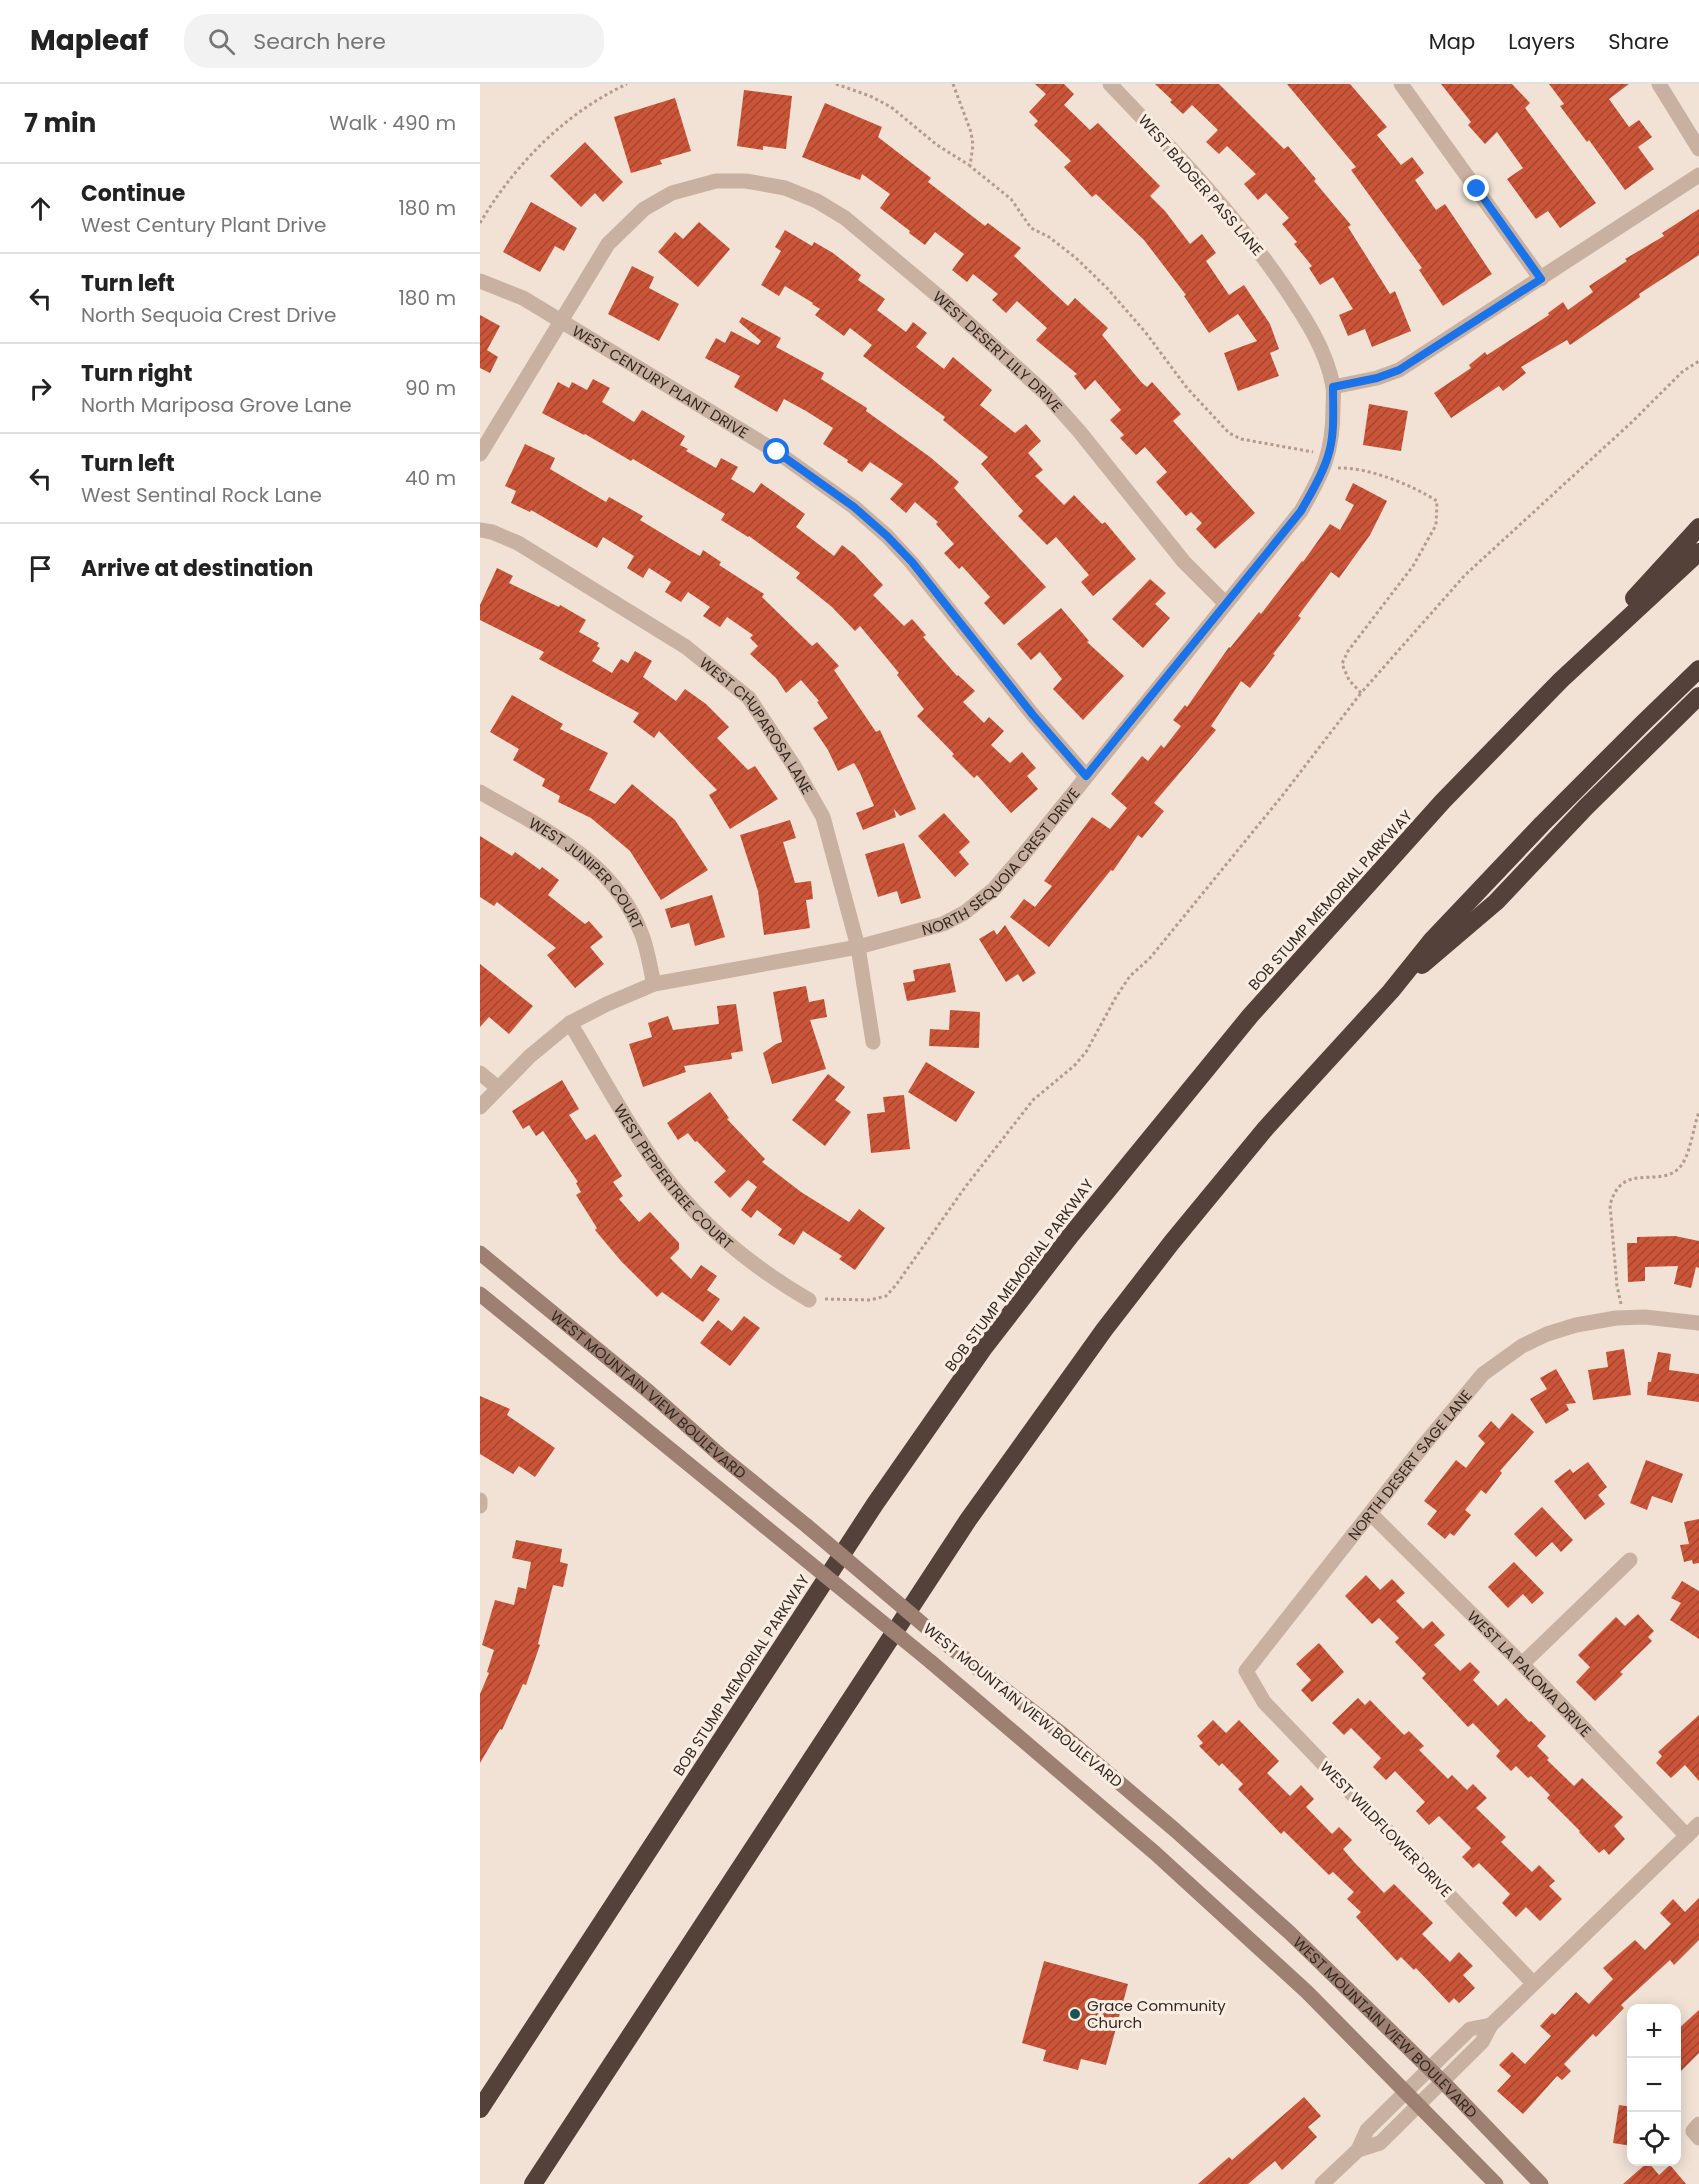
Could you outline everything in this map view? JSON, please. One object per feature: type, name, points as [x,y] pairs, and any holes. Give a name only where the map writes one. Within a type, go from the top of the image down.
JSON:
[{"type":"highway","points":[[1561,680],[1699,527]]},
{"type":"highway","name":"BOB STUMP MEMORIAL PARKWAY","points":[[480,2109],[796,1623],[983,1349],[1162,1121],[1250,1016],[1443,801],[1561,680],[1699,552]]},
{"type":"highway","points":[[533,2184],[968,1520],[1104,1330],[1266,1128],[1391,991],[1432,940],[1542,824],[1699,669]]},
{"type":"highway","points":[[1391,991],[1496,902],[1586,807],[1699,696]]},
{"type":"street","name":"WEST BADGER PASS LANE","points":[[1110,84],[1179,157],[1258,248],[1313,332],[1333,387]]},
{"type":"street","points":[[1401,84],[1541,279]]},
{"type":"street","points":[[1659,84],[1699,149]]},
{"type":"street","points":[[1333,387],[1377,378],[1399,370],[1699,175]]},
{"type":"street","name":"WEST DESERT LILY DRIVE","points":[[480,454],[608,244],[644,209],[672,193],[716,181],[746,181],[785,188],[817,201],[845,218],[943,300],[1046,394],[1079,431],[1184,562],[1225,603]]},
{"type":"street","name":"WEST CENTURY PLANT DRIVE","points":[[480,281],[523,298],[777,452],[854,507],[912,562],[1033,715],[1086,776]]},
{"type":"street","name":"NORTH SEQUOIA CREST DRIVE","points":[[480,1107],[497,1087],[530,1056],[570,1023],[654,984],[858,947],[943,924],[964,913],[994,889],[1301,511],[1329,455],[1333,422],[1333,387]]},
{"type":"street","name":"WEST CHUPAROSA LANE","points":[[480,530],[492,532],[518,543],[686,647],[749,698],[794,766],[823,817],[858,947],[873,1042]]},
{"type":"street","name":"WEST JUNIPER COURT","points":[[480,792],[568,843],[589,859],[609,880],[628,905],[642,936],[654,984]]},
{"type":"street","name":"WEST PEPPERTREE COURT","points":[[570,1023],[645,1148],[685,1199],[720,1236],[764,1271],[809,1300]]},
{"type":"street","points":[[480,1073],[497,1087]]},
{"type":"street","name":"WEST MOUNTAIN VIEW BOULEVARD","points":[[480,1253],[648,1391],[721,1456],[945,1643],[1062,1734],[1175,1830],[1290,1933],[1443,2082],[1541,2184]]},
{"type":"street","name":"WEST MOUNTAIN VIEW BOULEVARD","points":[[480,1294],[931,1662],[1155,1853],[1307,1992],[1496,2184]]},
{"type":"street","name":"NORTH DESERT SAGE LANE","points":[[1246,1671],[1423,1446],[1483,1374],[1522,1346],[1576,1325],[1620,1318],[1645,1317],[1699,1323]]},
{"type":"street","points":[[480,1501],[480,1506]]},
{"type":"street","name":"WEST LA PALOMA DRIVE","points":[[1371,1514],[1522,1664],[1687,1836]]},
{"type":"street","points":[[1522,1664],[1630,1560]]},
{"type":"street","name":"WEST WILDFLOWER DRIVE","points":[[1246,1671],[1264,1702],[1533,1983]]},
{"type":"street","points":[[1359,2150],[1380,2143],[1482,2042],[1491,2025],[1699,1824]]},
{"type":"street","points":[[1323,2184],[1359,2150],[1367,2130],[1470,2029],[1491,2025]]},
{"type":"path","points":[[480,223],[489,207],[534,150],[588,104],[627,84]]},
{"type":"path","points":[[836,84],[870,96],[891,107],[937,145],[970,166],[1011,199],[1031,228],[1048,237],[1076,258],[1107,288],[1146,333],[1187,388],[1229,433],[1241,439],[1341,456],[1337,468],[1351,468],[1417,488],[1437,501],[1436,525],[1425,546],[1413,566],[1348,651],[1342,664],[1349,680],[1361,693]]},
{"type":"path","points":[[953,84],[972,138],[970,166]]},
{"type":"path","points":[[809,1300],[839,1298],[870,1300],[886,1296],[896,1286],[966,1186],[1033,1100],[1074,1066],[1086,1052],[1130,976],[1158,949],[1282,796],[1361,693],[1465,574],[1633,421],[1682,372],[1699,360]]},
{"type":"path","points":[[1620,1318],[1610,1205],[1612,1196],[1629,1180],[1671,1174],[1678,1169],[1684,1162],[1699,1112]]},
{"type":"building","points":[[1035,84],[1064,84],[1074,94],[1064,105],[1090,130],[1098,123],[1160,186],[1150,196],[1165,211],[1190,244],[1202,234],[1216,253],[1206,261],[1229,295],[1244,285],[1270,324],[1279,349],[1270,353],[1279,376],[1238,391],[1224,353],[1257,341],[1238,314],[1209,333],[1184,296],[1186,295],[1144,240],[1096,194],[1092,197],[1064,167],[1071,161],[1034,125],[1038,121],[1029,112],[1046,94]]},
{"type":"building","points":[[1155,84],[1219,84],[1284,149],[1288,146],[1351,225],[1348,227],[1390,294],[1395,291],[1411,331],[1372,347],[1365,329],[1348,336],[1339,315],[1353,309],[1333,277],[1320,285],[1309,268],[1312,266],[1294,244],[1297,242],[1282,224],[1289,218],[1266,193],[1258,200],[1244,184],[1256,174],[1227,146],[1219,154],[1206,142],[1218,130],[1192,105],[1183,114]]},
{"type":"building","points":[[1287,84],[1350,84],[1387,127],[1377,135],[1401,165],[1412,157],[1424,173],[1415,180],[1436,210],[1445,204],[1492,274],[1443,306],[1419,270],[1422,268],[1351,170],[1356,167]]},
{"type":"building","points":[[1441,84],[1512,84],[1530,103],[1525,108],[1596,203],[1560,228],[1548,211],[1536,219],[1507,179],[1523,168],[1497,132],[1485,144],[1468,125],[1471,122]]},
{"type":"building","points":[[1549,84],[1629,84],[1609,99],[1629,127],[1639,120],[1652,137],[1638,147],[1654,169],[1625,190],[1589,140],[1587,142],[1560,106],[1564,104]]},
{"type":"building","points":[[744,90],[792,96],[786,149],[763,146],[763,150],[737,146]]},
{"type":"building","points":[[675,98],[691,151],[660,160],[662,164],[631,173],[614,117]]},
{"type":"building","points":[[825,103],[882,127],[878,137],[931,178],[928,182],[985,226],[988,223],[1021,248],[1014,256],[1068,306],[1075,298],[1108,328],[1102,335],[1142,383],[1147,387],[1152,382],[1181,414],[1173,421],[1255,513],[1215,549],[1196,529],[1202,523],[1191,512],[1186,516],[1156,482],[1167,472],[1145,447],[1136,455],[1120,438],[1124,435],[1110,420],[1121,410],[1095,380],[1085,390],[1074,376],[1077,374],[1036,340],[1047,328],[1017,301],[1006,313],[992,300],[998,294],[973,274],[967,282],[952,270],[964,254],[935,232],[925,245],[909,233],[910,231],[880,208],[890,194],[862,174],[860,180],[802,157]]},
{"type":"building","points":[[585,142],[623,182],[603,202],[595,193],[581,207],[550,176]]},
{"type":"building","points":[[531,202],[577,228],[564,251],[555,246],[540,272],[503,252]]},
{"type":"building","points":[[1699,209],[1699,255],[1639,294],[1640,297],[1570,345],[1567,340],[1521,367],[1526,373],[1503,391],[1499,386],[1451,418],[1434,393],[1471,368],[1469,365],[1485,352],[1487,355],[1549,315],[1548,313],[1563,302],[1568,310],[1593,292],[1589,286],[1627,261],[1625,259],[1664,236],[1662,233]]},
{"type":"building","points":[[699,222],[730,249],[698,287],[658,252],[675,232],[683,239]]},
{"type":"building","points":[[785,230],[812,246],[814,242],[833,253],[861,275],[858,280],[885,299],[877,310],[906,332],[913,322],[927,333],[916,347],[944,369],[953,357],[992,390],[980,405],[1015,433],[1026,424],[1041,441],[1028,453],[1043,470],[1035,476],[1064,505],[1074,495],[1102,524],[1105,522],[1136,559],[1093,596],[1081,582],[1089,575],[1056,537],[1047,545],[1018,516],[1023,511],[981,464],[988,457],[943,420],[945,417],[863,356],[872,345],[850,328],[844,336],[815,315],[820,309],[813,303],[785,286],[779,296],[761,285],[781,251],[775,247]]},
{"type":"building","points":[[632,266],[654,277],[649,288],[679,304],[659,341],[608,314]]},
{"type":"building","points":[[480,315],[500,326],[487,350],[498,357],[490,373],[480,368]]},
{"type":"building","points":[[742,317],[781,338],[776,347],[824,373],[821,379],[867,408],[866,411],[930,457],[959,482],[954,488],[1046,587],[1004,625],[984,603],[990,597],[962,566],[959,569],[944,553],[954,544],[936,524],[938,522],[915,502],[906,513],[890,499],[903,484],[870,462],[862,472],[823,444],[833,428],[806,411],[784,399],[777,412],[734,387],[740,376],[705,358],[716,338],[725,343],[731,331],[758,345],[761,341],[739,322]]},
{"type":"building","points":[[593,379],[610,388],[602,402],[634,422],[642,410],[685,436],[680,445],[688,449],[686,451],[716,468],[721,458],[738,467],[731,479],[754,493],[761,483],[805,514],[796,527],[834,556],[842,545],[855,555],[883,585],[873,595],[904,626],[912,619],[926,635],[923,637],[957,676],[975,691],[963,702],[984,723],[989,717],[1004,731],[991,745],[1010,763],[1022,752],[1036,768],[1027,776],[1038,789],[1011,813],[977,775],[974,778],[952,756],[954,754],[917,716],[924,709],[897,675],[899,673],[860,626],[855,631],[832,607],[796,578],[800,573],[749,536],[721,520],[725,514],[633,459],[631,461],[585,434],[542,413],[558,382],[569,388],[572,382],[587,390]]},
{"type":"building","points":[[1369,404],[1408,411],[1401,451],[1363,445]]},
{"type":"building","points":[[525,444],[555,458],[550,469],[606,502],[609,497],[643,516],[640,520],[700,556],[703,550],[721,562],[719,565],[764,594],[762,597],[812,646],[817,642],[839,666],[834,670],[876,732],[880,730],[916,809],[900,816],[894,809],[896,817],[863,830],[856,813],[874,806],[860,773],[854,763],[838,771],[828,750],[813,728],[828,718],[817,702],[819,701],[801,680],[786,693],[776,678],[750,654],[758,646],[750,638],[753,635],[727,617],[720,627],[703,616],[710,607],[688,592],[681,602],[665,592],[671,582],[649,568],[643,578],[627,568],[634,556],[603,537],[597,548],[531,510],[530,512],[511,503],[516,491],[505,486]]},
{"type":"building","points":[[1353,483],[1387,501],[1370,535],[1339,578],[1331,572],[1298,616],[1301,618],[1250,688],[1241,681],[1211,726],[1216,730],[1154,803],[1164,811],[1142,838],[1138,835],[1113,871],[1111,870],[1049,947],[1010,917],[1024,899],[1035,907],[1052,886],[1044,881],[1092,817],[1110,829],[1127,808],[1111,794],[1142,756],[1148,761],[1161,745],[1164,748],[1181,726],[1173,720],[1185,705],[1187,707],[1229,647],[1259,612],[1261,614],[1330,524],[1340,530],[1354,505],[1345,500]]},
{"type":"building","points":[[497,568],[513,576],[509,583],[559,607],[560,605],[586,620],[579,632],[599,643],[597,646],[600,648],[592,661],[612,673],[621,659],[628,663],[635,651],[652,661],[643,677],[676,701],[685,689],[706,704],[729,727],[717,738],[748,770],[755,766],[778,799],[730,829],[709,795],[717,790],[659,731],[654,738],[633,722],[639,713],[539,659],[544,652],[480,620],[480,605]]},
{"type":"building","points":[[1150,579],[1166,593],[1155,604],[1170,618],[1143,648],[1112,619]]},
{"type":"building","points":[[1061,608],[1089,641],[1087,642],[1124,676],[1083,720],[1053,689],[1062,679],[1040,652],[1031,660],[1017,644]]},
{"type":"building","points":[[512,695],[563,724],[560,729],[608,753],[589,790],[615,804],[632,784],[675,820],[708,870],[661,900],[630,851],[591,818],[558,802],[560,796],[542,786],[545,779],[513,760],[519,749],[490,732]]},
{"type":"building","points":[[944,813],[970,842],[959,852],[969,864],[955,877],[918,836]]},
{"type":"building","points":[[790,820],[796,838],[783,842],[795,883],[811,881],[813,899],[806,900],[810,928],[764,935],[758,891],[740,835]]},
{"type":"building","points":[[480,836],[512,856],[515,852],[540,870],[542,867],[559,880],[548,895],[585,924],[589,921],[603,937],[590,947],[604,964],[575,988],[547,955],[556,948],[497,902],[494,906],[480,897]]},
{"type":"building","points":[[904,843],[921,898],[901,904],[897,891],[878,897],[865,854]]},
{"type":"building","points":[[712,895],[725,937],[695,946],[689,923],[671,928],[665,909]]},
{"type":"building","points":[[1005,925],[1036,973],[1023,982],[1018,974],[1006,982],[979,939],[994,930],[997,935]]},
{"type":"building","points":[[950,963],[956,992],[907,1001],[903,983],[915,981],[913,970]]},
{"type":"building","points":[[480,964],[533,1006],[509,1034],[489,1017],[480,1027]]},
{"type":"building","points":[[806,986],[809,1002],[824,999],[827,1017],[810,1020],[826,1069],[772,1084],[763,1053],[782,1042],[773,992]]},
{"type":"building","points":[[736,1004],[743,1051],[731,1053],[732,1059],[684,1066],[686,1072],[643,1087],[629,1044],[652,1037],[648,1023],[668,1016],[673,1030],[719,1024],[717,1006]]},
{"type":"building","points":[[950,1010],[980,1012],[979,1048],[929,1046],[930,1029],[949,1030]]},
{"type":"building","points":[[926,1062],[975,1092],[956,1122],[908,1092]]},
{"type":"building","points":[[828,1074],[845,1087],[835,1100],[851,1112],[825,1146],[792,1120]]},
{"type":"building","points":[[562,1080],[579,1109],[569,1115],[586,1140],[595,1134],[622,1176],[613,1182],[623,1196],[619,1199],[639,1222],[650,1212],[679,1243],[679,1249],[670,1258],[691,1279],[701,1265],[717,1276],[707,1290],[720,1299],[703,1322],[662,1292],[657,1297],[621,1261],[595,1230],[597,1228],[576,1195],[581,1192],[576,1183],[578,1182],[543,1131],[536,1136],[529,1125],[523,1129],[512,1111]]},
{"type":"building","points":[[710,1092],[729,1118],[727,1119],[765,1159],[762,1162],[801,1192],[849,1222],[859,1209],[885,1228],[855,1270],[839,1259],[842,1256],[803,1231],[794,1245],[778,1235],[782,1229],[757,1210],[751,1218],[741,1210],[757,1187],[748,1180],[730,1198],[714,1182],[726,1171],[688,1133],[678,1140],[667,1123]]},
{"type":"building","points":[[904,1095],[910,1149],[871,1153],[867,1114],[885,1112],[883,1097]]},
{"type":"building","points":[[1675,1236],[1699,1241],[1699,1268],[1696,1267],[1691,1288],[1674,1284],[1678,1266],[1645,1267],[1645,1281],[1628,1282],[1627,1243],[1637,1243],[1637,1237]]},
{"type":"building","points":[[744,1316],[760,1328],[730,1366],[700,1343],[718,1320],[732,1331]]},
{"type":"building","points":[[1624,1349],[1631,1395],[1593,1400],[1588,1370],[1608,1367],[1606,1352]]},
{"type":"building","points":[[1658,1352],[1671,1354],[1669,1370],[1699,1374],[1699,1402],[1647,1395],[1648,1382],[1651,1382]]},
{"type":"building","points":[[1556,1369],[1576,1403],[1566,1404],[1569,1410],[1546,1424],[1530,1399],[1547,1389],[1540,1378]]},
{"type":"building","points":[[480,1396],[510,1409],[507,1415],[555,1448],[535,1477],[519,1466],[513,1474],[480,1454]]},
{"type":"building","points":[[1512,1413],[1534,1432],[1500,1471],[1502,1473],[1486,1494],[1481,1490],[1465,1510],[1471,1515],[1454,1536],[1450,1533],[1445,1539],[1427,1524],[1437,1511],[1424,1501],[1456,1460],[1466,1468],[1485,1443],[1478,1436],[1491,1421],[1499,1429]]},
{"type":"building","points":[[1646,1460],[1683,1474],[1672,1503],[1652,1496],[1647,1510],[1630,1503]]},
{"type":"building","points":[[1588,1462],[1607,1487],[1598,1495],[1605,1504],[1585,1520],[1554,1481],[1570,1469],[1573,1473]]},
{"type":"building","points":[[1542,1507],[1573,1540],[1561,1552],[1552,1542],[1536,1557],[1514,1534]]},
{"type":"building","points":[[1699,1519],[1699,1563],[1693,1564],[1692,1560],[1684,1562],[1680,1545],[1689,1544],[1684,1522]]},
{"type":"building","points":[[516,1540],[562,1549],[560,1562],[568,1564],[563,1587],[553,1585],[538,1644],[540,1645],[526,1685],[523,1684],[502,1730],[500,1729],[480,1763],[480,1694],[489,1673],[487,1672],[494,1650],[482,1645],[495,1600],[514,1605],[518,1587],[526,1589],[531,1562],[512,1558]]},
{"type":"building","points":[[1514,1562],[1544,1593],[1532,1604],[1523,1594],[1508,1608],[1488,1587]]},
{"type":"building","points":[[1366,1575],[1380,1590],[1392,1579],[1405,1593],[1396,1601],[1423,1629],[1432,1621],[1445,1635],[1434,1645],[1460,1671],[1470,1662],[1480,1672],[1473,1680],[1498,1706],[1506,1698],[1546,1736],[1537,1746],[1549,1758],[1547,1760],[1574,1786],[1582,1778],[1623,1817],[1614,1826],[1625,1839],[1609,1855],[1604,1849],[1599,1853],[1547,1798],[1550,1795],[1531,1776],[1528,1778],[1516,1766],[1511,1771],[1496,1756],[1500,1751],[1473,1723],[1468,1727],[1422,1678],[1426,1674],[1395,1642],[1399,1638],[1379,1618],[1372,1624],[1345,1596]]},
{"type":"building","points":[[1682,1581],[1699,1591],[1699,1639],[1670,1620],[1681,1603],[1671,1598]]},
{"type":"building","points":[[1638,1614],[1654,1631],[1648,1637],[1652,1641],[1620,1672],[1623,1674],[1595,1701],[1576,1682],[1590,1667],[1578,1655],[1616,1617],[1625,1626]]},
{"type":"building","points":[[1319,1643],[1344,1672],[1312,1702],[1301,1690],[1311,1680],[1296,1664]]},
{"type":"building","points":[[1358,1698],[1365,1705],[1370,1700],[1404,1735],[1409,1731],[1424,1746],[1419,1750],[1448,1779],[1452,1775],[1467,1790],[1473,1784],[1487,1798],[1476,1808],[1506,1837],[1501,1842],[1532,1872],[1539,1865],[1555,1881],[1549,1886],[1562,1899],[1540,1921],[1526,1907],[1516,1917],[1502,1903],[1510,1894],[1479,1863],[1473,1868],[1462,1857],[1471,1848],[1439,1816],[1429,1825],[1416,1811],[1425,1802],[1395,1771],[1386,1780],[1373,1767],[1381,1758],[1351,1728],[1344,1735],[1332,1723]]},
{"type":"building","points":[[1699,1715],[1699,1781],[1685,1765],[1671,1778],[1656,1763],[1662,1756],[1658,1752]]},
{"type":"building","points":[[1213,1720],[1226,1733],[1239,1720],[1279,1761],[1267,1773],[1290,1796],[1301,1785],[1314,1799],[1306,1807],[1332,1834],[1339,1827],[1352,1840],[1343,1849],[1354,1862],[1384,1893],[1394,1884],[1433,1923],[1422,1934],[1450,1962],[1459,1952],[1473,1966],[1463,1975],[1475,1988],[1459,2003],[1454,1998],[1449,2003],[1416,1968],[1414,1970],[1401,1957],[1397,1961],[1356,1917],[1361,1912],[1347,1899],[1354,1892],[1333,1872],[1329,1875],[1284,1831],[1281,1834],[1238,1789],[1243,1784],[1222,1763],[1219,1766],[1199,1746],[1203,1743],[1197,1736]]},
{"type":"building","points":[[1699,1898],[1699,1940],[1674,1965],[1670,1960],[1621,2005],[1624,2008],[1596,2037],[1593,2034],[1564,2064],[1571,2071],[1562,2080],[1557,2076],[1523,2114],[1497,2091],[1511,2076],[1499,2065],[1512,2052],[1525,2064],[1551,2036],[1540,2026],[1552,2013],[1555,2015],[1576,1992],[1589,2004],[1613,1979],[1603,1968],[1635,1940],[1645,1950],[1671,1924],[1660,1913],[1673,1899],[1685,1912]]},
{"type":"building","name":"Grace Community Church","points":[[1044,1961],[1128,1984],[1106,2065],[1081,2059],[1078,2070],[1043,2061],[1046,2050],[1022,2043]]},
{"type":"building","points":[[1699,2010],[1699,2053],[1681,2071],[1681,2058],[1681,2026]]},
{"type":"building","points":[[1304,2097],[1321,2116],[1308,2127],[1317,2137],[1282,2170],[1275,2161],[1248,2184],[1198,2184],[1229,2157],[1232,2160]]},
{"type":"building","points":[[1619,2105],[1627,2106],[1627,2145],[1613,2143]]},
{"type":"building","points":[[1643,2166],[1651,2166],[1659,2175],[1671,2166],[1686,2184],[1623,2184]]},
{"type":"place","name":"Grace Community Church","points":[[1075,2014]]},
{"type":"route","points":[[777,452],[854,507],[912,562],[1033,715],[1086,776],[1301,511],[1329,455],[1333,422],[1333,387],[1377,378],[1399,370],[1541,279],[1477,189]]}]
